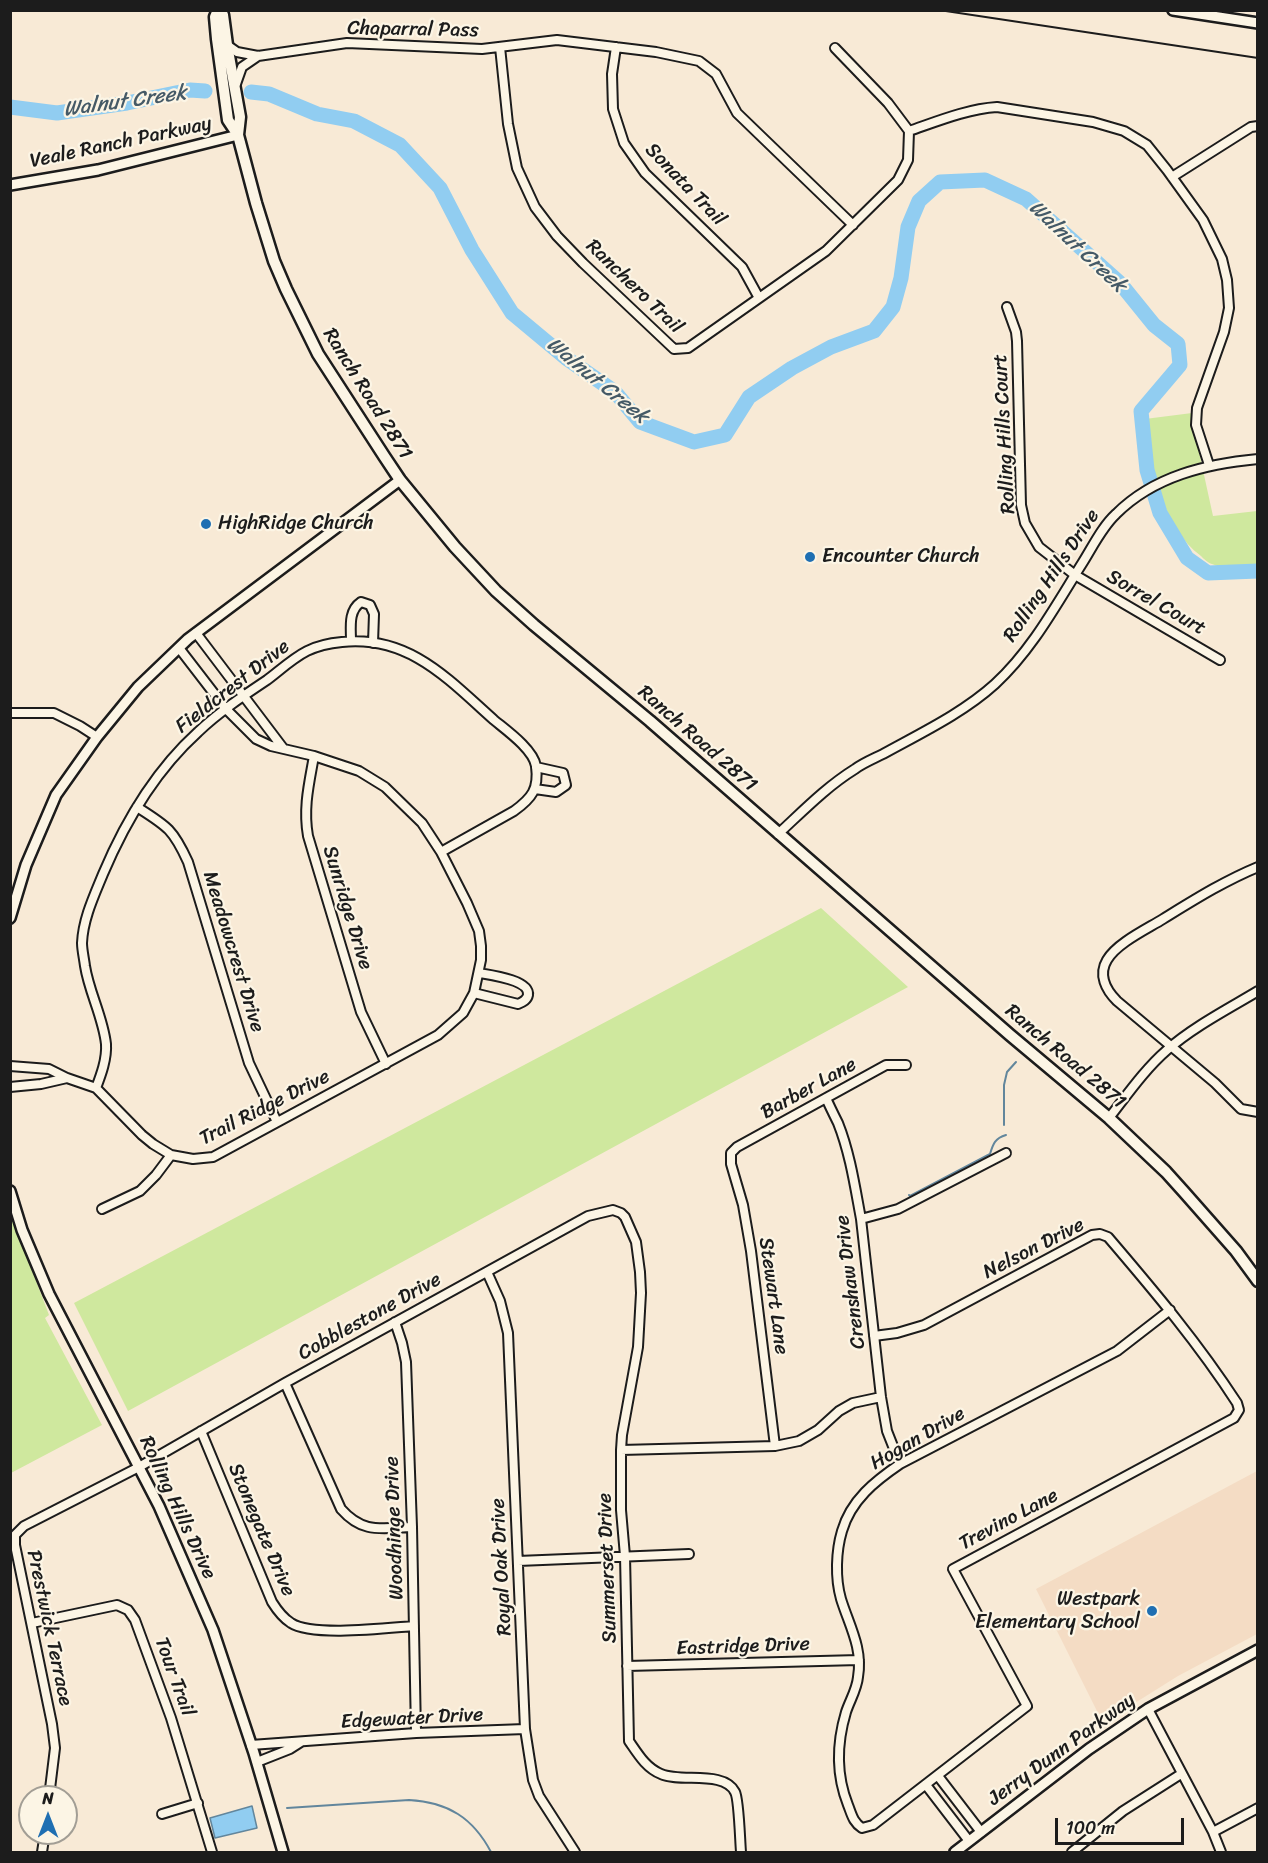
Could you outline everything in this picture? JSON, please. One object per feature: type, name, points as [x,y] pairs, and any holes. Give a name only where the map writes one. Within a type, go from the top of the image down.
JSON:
[{"type":"main road","name":"Ranch Road 2871","points":[[238,135],[240,117],[223,15],[219,10],[215,16],[228,120],[238,135],[274,261],[290,299],[318,354],[400,480],[455,548],[496,591],[1108,1118],[1166,1172],[1236,1251],[1257,1281]]},
{"type":"street","points":[[1173,10],[1257,23]]},
{"type":"street","name":"Chaparral Pass","points":[[227,45],[244,55],[258,56],[347,43],[482,49],[557,40],[656,52],[699,61],[716,74],[737,113],[853,225]]},
{"type":"street","name":"Ranchero Trail","points":[[500,47],[508,124],[517,168],[535,207],[557,236],[583,263],[674,349],[688,348],[826,251],[898,180],[908,160],[909,131]]},
{"type":"street","name":"Sonata Trail","points":[[616,47],[612,74],[613,109],[624,143],[645,173],[742,267],[759,298]]},
{"type":"street","points":[[835,48],[888,103],[909,131],[964,113],[990,108],[1041,113],[1093,122],[1124,131],[1147,145],[1203,220],[1222,259],[1227,280],[1229,308],[1224,332],[1197,408],[1196,425],[1209,465]]},
{"type":"street","points":[[235,87],[242,68],[258,56]]},
{"type":"street","points":[[1172,177],[1251,127],[1257,126]]},
{"type":"street","name":"Veale Ranch Parkway","points":[[10,185],[98,170],[238,135]]},
{"type":"street","name":"Rolling Hills Court","points":[[1007,307],[1017,341],[1021,505],[1025,523],[1039,548],[1075,575]]},
{"type":"street","name":"Rolling Hills Drive","points":[[778,834],[825,789],[856,768],[966,706],[995,684],[1039,633],[1115,514],[1127,504],[1174,476],[1209,465],[1257,459]]},
{"type":"street","points":[[10,918],[26,865],[52,803],[75,766],[138,687],[196,633],[400,480]]},
{"type":"street","name":"Sorrel Court","points":[[1075,575],[1220,660]]},
{"type":"street","points":[[351,641],[352,612],[361,602],[370,605],[374,614],[373,642]]},
{"type":"street","points":[[196,633],[283,748]]},
{"type":"street","name":"Fieldcrest Drive","points":[[96,1088],[103,1071],[106,1045],[97,1004],[87,979],[82,944],[90,904],[116,843],[169,760],[198,731],[226,709],[307,651],[334,643],[373,642],[406,652],[435,669],[526,749],[532,756],[536,767]]},
{"type":"street","name":"Trail Ridge Drive","points":[[10,1066],[49,1069],[96,1088],[142,1135],[171,1155],[193,1159],[213,1157],[386,1064],[444,1029],[463,1013],[474,993],[481,960],[479,931],[441,852],[422,823],[385,787],[359,771],[256,740],[226,709],[179,648]]},
{"type":"street","points":[[10,713],[54,713],[98,737]]},
{"type":"street","name":"Sunridge Drive","points":[[314,756],[307,789],[305,818],[308,836],[361,1012],[386,1064]]},
{"type":"street","points":[[441,852],[525,803],[535,789],[536,767],[563,773],[566,784],[556,792],[535,789]]},
{"type":"street","name":"Meadowcrest Drive","points":[[137,807],[167,827],[178,840],[188,862],[249,1063],[278,1122]]},
{"type":"street","points":[[1257,867],[1214,888],[1142,931],[1114,952],[1104,968],[1104,981],[1110,994],[1215,1083],[1241,1109],[1257,1112]]},
{"type":"street","points":[[474,993],[518,1004],[525,1001],[528,994],[526,986],[520,982],[479,973]]},
{"type":"street","points":[[1108,1118],[1149,1067],[1171,1046],[1257,991]]},
{"type":"street","name":"Barber Lane","points":[[730,1153],[886,1065],[906,1065]]},
{"type":"street","points":[[10,1087],[41,1084],[67,1078]]},
{"type":"street","name":"Crenshaw Drive","points":[[826,1098],[838,1124],[848,1156],[861,1218],[881,1397],[887,1431],[900,1464]]},
{"type":"street","name":"Stewart Lane","points":[[730,1153],[730,1164],[743,1205],[751,1251],[775,1446]]},
{"type":"street","points":[[861,1218],[898,1209],[1006,1153]]},
{"type":"street","points":[[102,1209],[140,1191],[171,1155]]},
{"type":"street","name":"Rolling Hills Drive","points":[[10,1191],[22,1230],[49,1294],[159,1506],[213,1630],[257,1762],[283,1852]]},
{"type":"street","name":"Cobblestone Drive","points":[[139,1467],[285,1383],[588,1216],[614,1210],[621,1213]]},
{"type":"street","name":"Summerset Drive","points":[[621,1213],[629,1223],[636,1242],[641,1293],[638,1347],[621,1450],[629,1741],[642,1761],[661,1774],[681,1778],[716,1779],[728,1783],[736,1793],[741,1852]]},
{"type":"street","name":"Nelson Drive","points":[[874,1336],[897,1333],[924,1325],[1092,1235],[1100,1234],[1108,1237],[1170,1310],[1209,1360],[1237,1403],[1239,1410]]},
{"type":"street","name":"Royal Oak Drive","points":[[487,1272],[500,1301],[508,1333],[525,1729],[533,1780],[539,1796],[575,1852]]},
{"type":"street","name":"Hogan Drive","points":[[862,1828],[855,1823],[844,1797],[840,1774],[840,1742],[846,1712],[858,1679],[859,1660],[855,1634],[840,1597],[837,1563],[842,1530],[856,1502],[876,1480],[900,1464],[1117,1352],[1170,1310]]},
{"type":"street","name":"Woodhinge Drive","points":[[395,1323],[402,1343],[405,1362],[412,1527],[416,1733]]},
{"type":"street","points":[[285,1383],[341,1509],[349,1519],[363,1527],[412,1527]]},
{"type":"street","points":[[621,1450],[775,1446],[799,1441],[818,1430],[838,1411],[853,1403],[881,1397]]},
{"type":"street","name":"Trevino Lane","points":[[862,1828],[873,1825],[1027,1706],[953,1569],[1234,1418],[1239,1410]]},
{"type":"street","name":"Stonegate Drive","points":[[201,1431],[272,1602],[291,1623],[321,1630],[414,1626]]},
{"type":"street","name":"Prestwick Terrace","points":[[51,1785],[56,1748],[15,1545],[15,1535],[24,1526],[139,1467]]},
{"type":"street","points":[[518,1561],[689,1554]]},
{"type":"street","name":"Tour Trail","points":[[32,1623],[117,1605],[128,1610],[135,1620],[171,1718],[212,1852]]},
{"type":"street","name":"Jerry Dunn Parkway","points":[[955,1852],[1089,1749],[1148,1709],[1257,1650]]},
{"type":"street","name":"Eastridge Drive","points":[[627,1666],[859,1660]]},
{"type":"street","points":[[1148,1709],[1213,1832],[1221,1852]]},
{"type":"street","name":"Edgewater Drive","points":[[251,1744],[416,1733],[525,1729]]},
{"type":"street","name":"Edgewater Drive","points":[[257,1762],[291,1749],[301,1742]]},
{"type":"street","points":[[1072,1852],[1123,1811],[1181,1774]]},
{"type":"street","points":[[938,1776],[981,1832]]},
{"type":"street","points":[[926,1785],[969,1842]]},
{"type":"street","points":[[162,1814],[198,1803]]},
{"type":"street","points":[[1213,1832],[1257,1808]]},
{"type":"shaded area","name":"Westpark Elementary School","points":[[1257,1471],[1257,1634],[1178,1676],[1103,1723],[1036,1589]]},
{"type":"green space","points":[[1192,413],[1213,516],[1257,511],[1257,566],[1229,568],[1209,563],[1188,544],[1176,529],[1167,512],[1150,456],[1145,419]]},
{"type":"green space","points":[[821,908],[908,987],[128,1411],[74,1303]]},
{"type":"green space","points":[[11,1215],[49,1315],[45,1318],[102,1425],[11,1473]]},
{"type":"water","points":[[252,1806],[257,1828],[215,1838],[210,1818]]},
{"type":"waterway","name":"Walnut Creek","points":[[10,107],[57,113],[127,103],[190,90],[205,91]]},
{"type":"waterway","name":"Walnut Creek","points":[[251,92],[269,94],[317,114],[354,121],[400,145],[440,188],[472,250],[512,313],[566,358],[615,392],[640,422],[694,442],[725,435],[749,397],[792,368],[831,347],[874,331],[893,307],[901,278],[908,227],[919,201],[940,182],[985,180],[1026,199],[1120,283],[1154,325],[1178,344],[1180,365],[1141,411],[1147,470],[1160,513],[1187,558],[1208,573],[1258,571]]},
{"type":"waterway","points":[[1004,1125],[1004,1085],[1007,1072],[1016,1062]]},
{"type":"waterway","points":[[909,1195],[990,1154],[995,1142],[1006,1135]]},
{"type":"waterway","points":[[287,1808],[423,1801],[458,1814],[476,1830],[491,1852]]},
{"type":"railway","points":[[939,10],[1258,58]]},
{"type":"place","name":"HighRidge Church","points":[[206,524]]},
{"type":"place","name":"Encounter Church","points":[[810,557]]},
{"type":"place","name":"Westpark Elementary School","points":[[1152,1611]]}]
